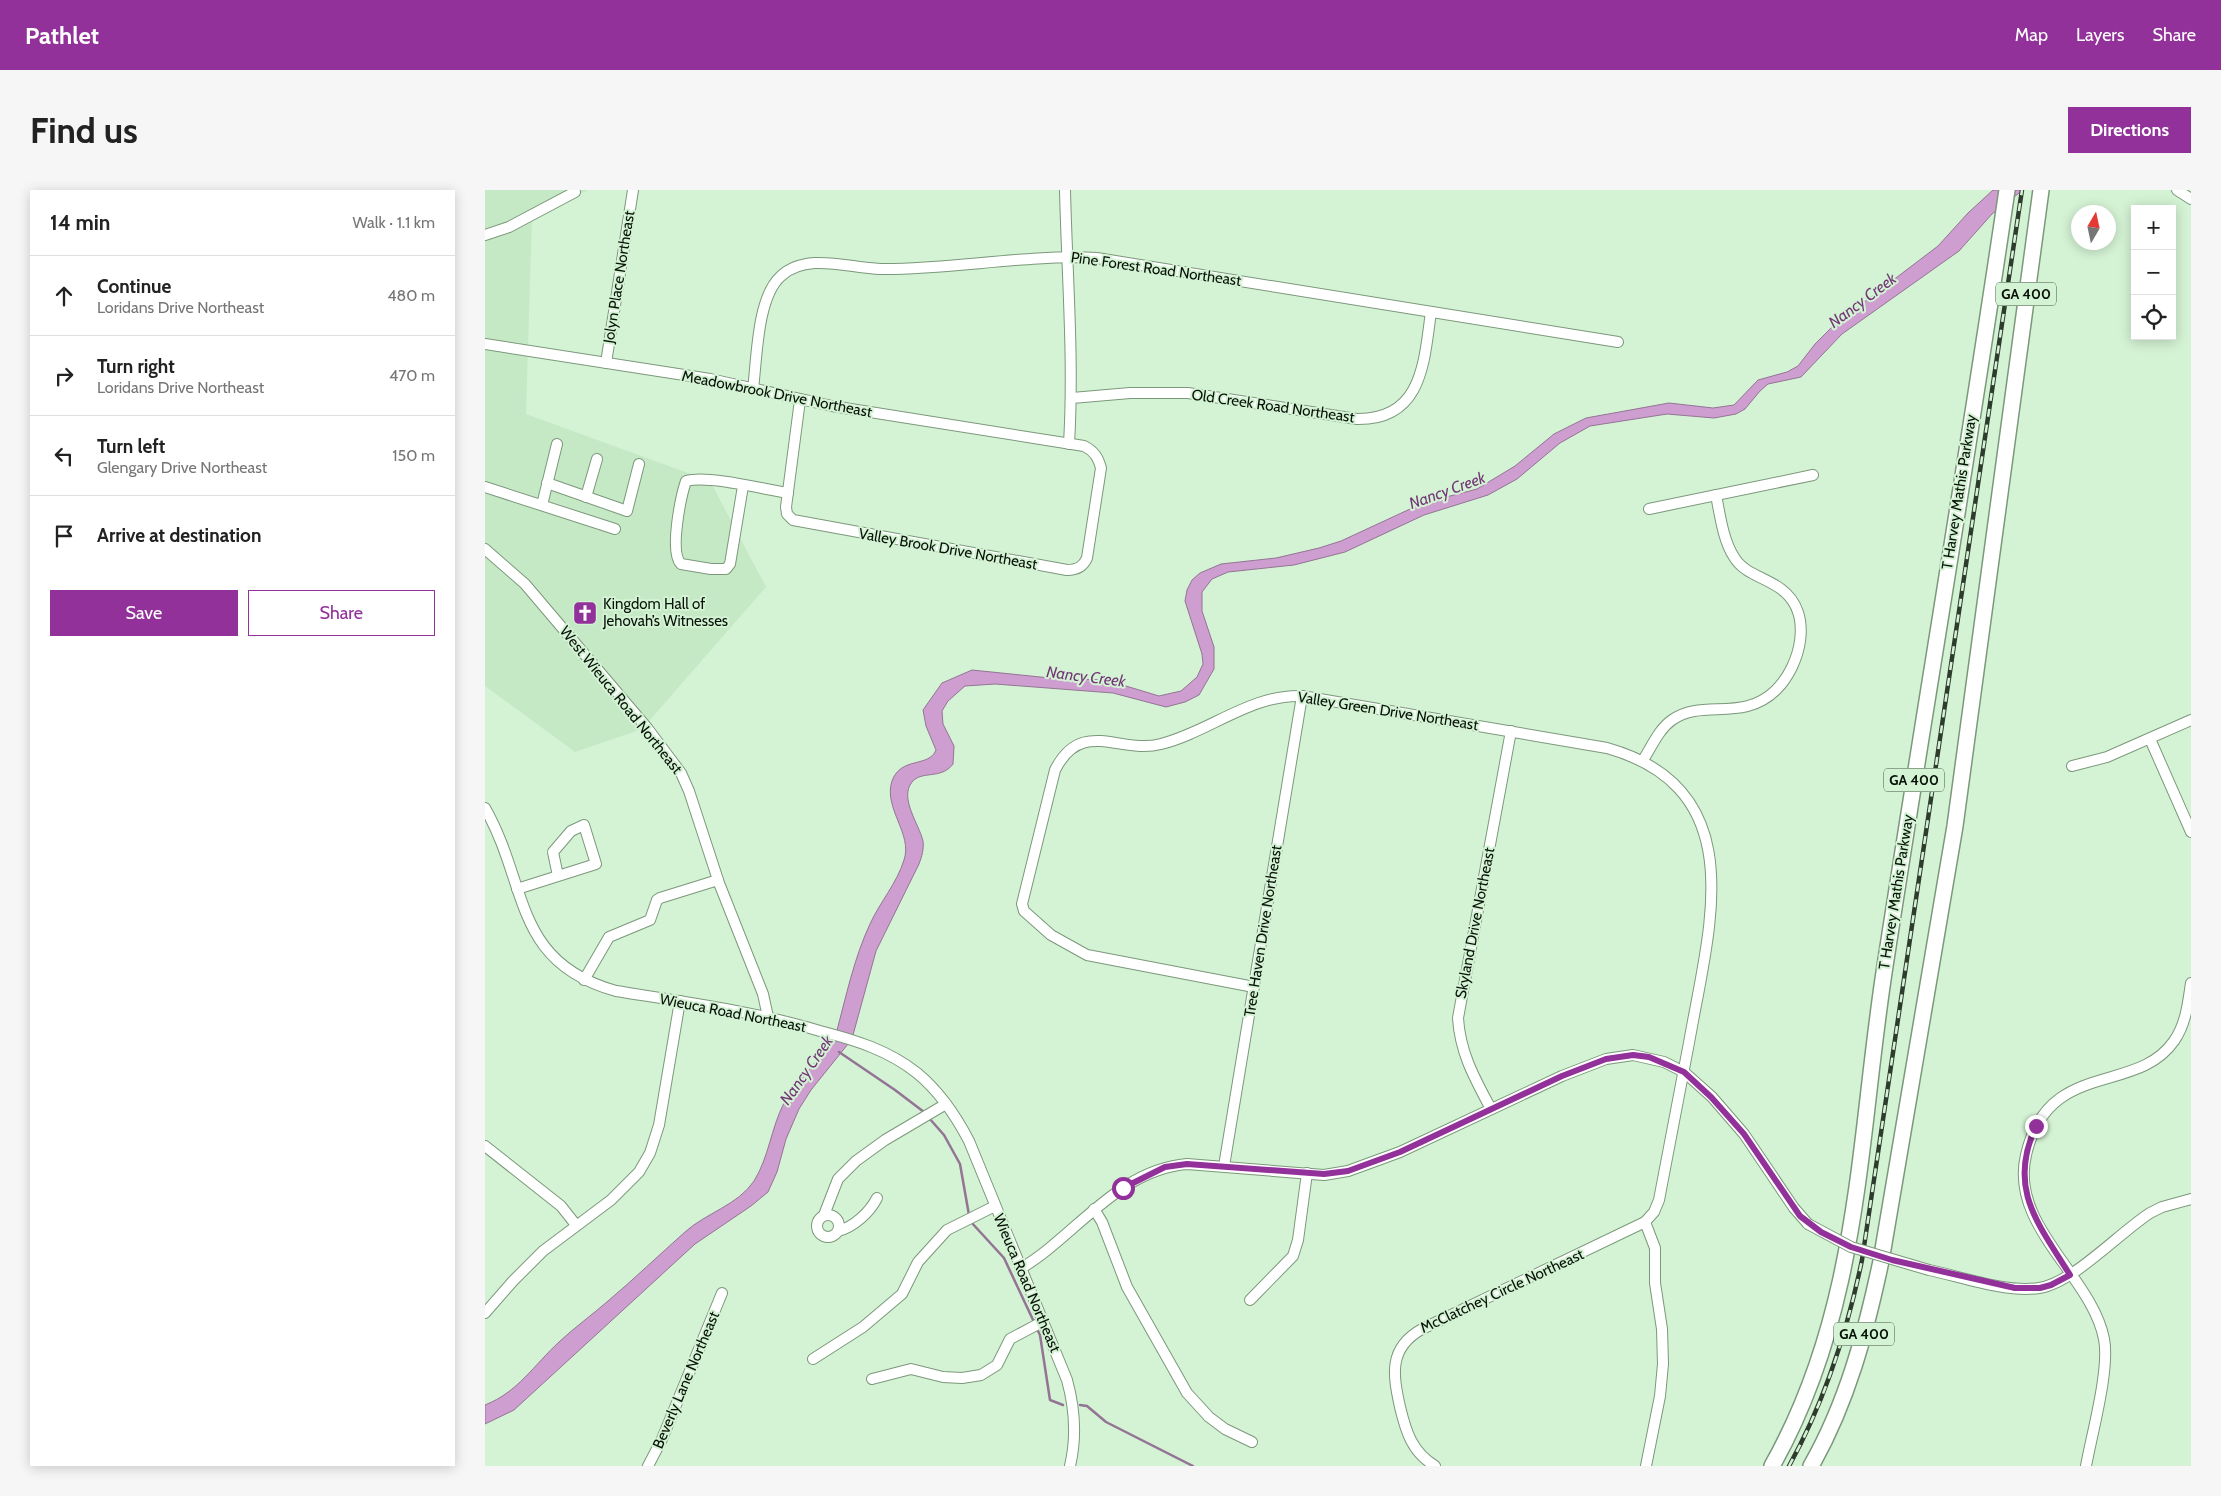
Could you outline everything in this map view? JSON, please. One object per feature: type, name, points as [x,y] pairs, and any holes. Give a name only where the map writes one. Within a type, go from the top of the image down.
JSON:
[{"type":"highway","name":"T Harvey Mathis Parkway","points":[[1772,1466],[1811,1386],[1832,1323],[1847,1259],[1884,974],[2007,190]]},
{"type":"highway","name":"GA 400","points":[[1811,1466],[1830,1428],[1854,1365],[1871,1307],[1881,1262],[1955,826],[2041,190]]},
{"type":"street","name":"Jolyn Place Northeast","points":[[606,363],[633,190]]},
{"type":"street","points":[[1065,190],[1066,256],[1071,320],[1072,398],[1069,444]]},
{"type":"street","points":[[2177,190],[2191,200]]},
{"type":"street","points":[[487,234],[509,227],[575,192]]},
{"type":"street","name":"Pine Forest Road Northeast","points":[[753,389],[762,318],[768,293],[780,277],[795,267],[815,262],[858,268],[905,268],[1066,256],[1151,265],[1618,342]]},
{"type":"street","name":"Old Creek Road Northeast","points":[[1072,398],[1130,392],[1187,393],[1357,419],[1376,418],[1401,406],[1417,386],[1421,374],[1431,312]]},
{"type":"street","name":"Meadowbrook Drive Northeast","points":[[485,344],[710,379],[800,400],[1069,444]]},
{"type":"street","name":"Valley Brook Drive Northeast","points":[[800,400],[786,507],[787,514],[798,522],[1073,570],[1079,568],[1087,558],[1101,468],[1098,458],[1092,450],[1069,444]]},
{"type":"street","points":[[542,505],[557,444]]},
{"type":"street","points":[[586,497],[597,458]]},
{"type":"street","points":[[547,484],[627,511],[639,464]]},
{"type":"street","points":[[1649,508],[1813,475]]},
{"type":"street","points":[[743,486],[730,564],[726,569],[711,569],[681,564],[676,555],[676,541],[686,481],[698,480],[743,486],[787,493]]},
{"type":"street","points":[[485,487],[615,529]]},
{"type":"street","points":[[1643,760],[1661,732],[1678,716],[1696,711],[1739,709],[1767,697],[1787,675],[1798,648],[1800,622],[1794,604],[1781,589],[1753,574],[1733,557],[1716,495]]},
{"type":"street","name":"West Wieuca Road Northeast","points":[[485,549],[525,584],[648,729],[676,765],[689,791],[718,880],[763,994],[768,1017]]},
{"type":"street","name":"Valley Green Drive Northeast","points":[[1254,987],[1087,955],[1069,947],[1051,935],[1024,911],[1021,904],[1055,770],[1061,758],[1070,749],[1082,742],[1095,740],[1139,746],[1161,744],[1193,734],[1271,699],[1286,695],[1302,696],[1607,748],[1643,760],[1675,785],[1688,800],[1700,820],[1710,853],[1713,909],[1684,1072]]},
{"type":"street","name":"Tree Haven Drive Northeast","points":[[1224,1166],[1302,696]]},
{"type":"street","points":[[2072,766],[2107,757],[2191,720]]},
{"type":"street","name":"Skyland Drive Northeast","points":[[1491,1109],[1464,1056],[1459,1038],[1458,1018],[1511,731]]},
{"type":"street","points":[[2150,739],[2191,832]]},
{"type":"street","name":"Wieuca Road Northeast","points":[[485,808],[501,841],[528,922],[538,938],[560,964],[584,980],[616,991],[768,1017],[797,1024],[875,1048],[899,1060],[917,1073],[967,1137],[991,1209],[1020,1269],[1038,1324],[1072,1396],[1075,1434],[1070,1466]]},
{"type":"street","points":[[517,890],[596,864],[584,825],[571,831],[553,852],[558,876]]},
{"type":"street","points":[[584,980],[609,937],[650,920],[657,900],[718,880]]},
{"type":"street","points":[[2086,1466],[2105,1355],[2104,1339],[2099,1321],[2037,1222],[2028,1201],[2024,1171],[2030,1140],[2045,1114],[2065,1094],[2086,1084],[2147,1064],[2161,1055],[2173,1042],[2181,1029],[2191,983]]},
{"type":"street","points":[[485,1313],[513,1281],[543,1252],[624,1189],[639,1172],[650,1153],[659,1125],[680,1001]]},
{"type":"street","points":[[1020,1269],[1043,1254],[1094,1209],[1123,1188],[1165,1167],[1187,1164],[1324,1174],[1348,1171],[1400,1152],[1562,1076],[1617,1056],[1649,1057],[1684,1072],[1730,1117],[1765,1163],[1794,1208],[1808,1224],[1851,1247],[1929,1270],[2027,1289],[2051,1285],[2070,1275],[2150,1213],[2162,1206],[2191,1199]]},
{"type":"street","points":[[1646,1466],[1660,1396],[1663,1364],[1655,1283],[1655,1248],[1645,1222],[1654,1212],[1659,1200],[1684,1072]]},
{"type":"street","points":[[877,1198],[872,1207],[847,1229],[838,1231],[829,1238],[819,1234],[817,1223],[824,1215],[838,1179],[856,1161],[885,1140],[942,1107]]},
{"type":"street","points":[[485,1146],[561,1206],[576,1225]]},
{"type":"street","points":[[1250,1300],[1293,1256],[1298,1240],[1307,1173]]},
{"type":"street","points":[[813,1359],[863,1327],[902,1294],[919,1262],[947,1230],[957,1223],[991,1209]]},
{"type":"street","points":[[1094,1209],[1102,1222],[1127,1287],[1187,1393],[1209,1417],[1225,1429],[1252,1442]]},
{"type":"street","points":[[824,1215],[835,1218],[839,1224],[838,1231]]},
{"type":"street","name":"McClatchey Circle Northeast","points":[[1435,1466],[1423,1457],[1407,1433],[1394,1380],[1396,1358],[1408,1339],[1422,1329],[1645,1222]]},
{"type":"street","name":"Beverly Lane Northeast","points":[[648,1466],[662,1439],[722,1293]]},
{"type":"street","points":[[872,1379],[911,1369],[943,1377],[962,1378],[981,1375],[997,1365],[1010,1339],[1038,1324]]},
{"type":"shaded area","points":[[485,190],[588,190],[532,216],[526,414],[710,481],[766,587],[642,729],[575,752],[485,686]]},
{"type":"shaded area","points":[[1993,190],[2023,190],[1992,214],[1959,251],[1842,334],[1801,377],[1768,384],[1745,409],[1736,414],[1714,418],[1667,414],[1590,426],[1560,443],[1517,479],[1488,495],[1424,515],[1345,552],[1294,565],[1228,572],[1212,579],[1202,592],[1202,611],[1214,647],[1214,669],[1199,695],[1185,702],[1166,707],[1113,693],[995,684],[965,686],[948,701],[942,711],[943,724],[954,746],[953,764],[943,772],[916,778],[909,788],[909,803],[923,841],[923,852],[919,864],[876,951],[853,1035],[811,1090],[799,1109],[786,1139],[777,1172],[768,1192],[751,1206],[695,1244],[514,1410],[485,1424],[485,1405],[507,1393],[571,1331],[618,1293],[693,1225],[731,1203],[754,1181],[763,1162],[784,1103],[836,1034],[864,937],[901,868],[906,850],[905,840],[891,801],[892,781],[896,773],[902,768],[927,759],[936,750],[926,726],[923,710],[942,683],[972,670],[1050,678],[1106,680],[1159,696],[1181,691],[1197,677],[1203,664],[1202,654],[1185,601],[1187,590],[1192,580],[1200,573],[1221,564],[1276,558],[1319,548],[1341,541],[1423,503],[1477,489],[1515,466],[1554,434],[1586,418],[1669,403],[1713,408],[1734,405],[1758,380],[1787,372],[1798,366],[1815,344],[1834,325],[1938,246],[1968,213]]},
{"type":"waterway","name":"Nancy Creek","points":[[839,1052],[924,1112]]},
{"type":"waterway","points":[[929,1118],[944,1135],[960,1164],[969,1215]]},
{"type":"waterway","points":[[971,1222],[1004,1258],[1034,1322]]},
{"type":"waterway","points":[[1036,1327],[1040,1335],[1050,1400],[1063,1405]]},
{"type":"waterway","points":[[1080,1405],[1087,1406],[1106,1422],[1193,1466]]},
{"type":"railway","points":[[1789,1466],[1813,1417],[1833,1366],[1842,1340],[1862,1260],[2022,190]]},
{"type":"place","name":"Kingdom Hall of Jehovah’s Witnesses","points":[[585,613]]},
{"type":"route","points":[[1123,1188],[1165,1167],[1187,1164],[1324,1174],[1348,1171],[1400,1152],[1562,1076],[1606,1059],[1633,1055],[1649,1057],[1684,1072],[1711,1097],[1744,1134],[1800,1216],[1808,1224],[1821,1232],[1869,1254],[1929,1270],[2027,1289],[2051,1285],[2070,1275],[2037,1222],[2028,1201],[2025,1186],[2025,1156],[2036,1126]]}]
